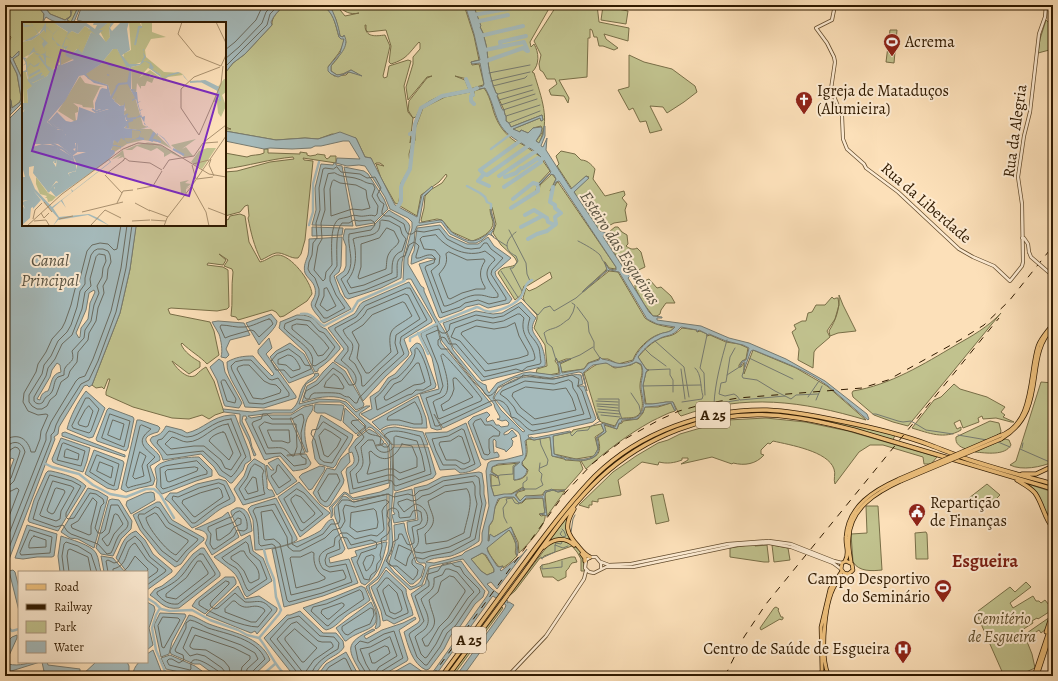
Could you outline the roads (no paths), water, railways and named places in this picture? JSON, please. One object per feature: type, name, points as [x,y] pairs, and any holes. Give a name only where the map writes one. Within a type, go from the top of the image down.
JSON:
[{"type":"highway","name":"A 25","points":[[448,676],[551,527],[567,507],[597,475],[626,452],[643,441],[673,426],[699,418],[737,412],[768,410],[818,416],[892,433],[929,444],[965,458],[1053,484]]},
{"type":"highway","name":"A 25","points":[[505,594],[577,503],[600,478],[614,466],[645,445],[662,436],[700,422],[722,417],[744,415],[786,416],[823,423],[1053,489]]},
{"type":"highway","points":[[1012,472],[1036,474],[1053,466]]},
{"type":"highway","points":[[1014,478],[1031,489],[1036,495],[1053,528]]},
{"type":"highway","points":[[577,503],[568,521],[568,532],[585,555],[590,557]]},
{"type":"highway","points":[[1053,504],[1050,514],[1053,523]]},
{"type":"highway","points":[[538,554],[551,542],[565,540],[576,546],[584,556],[585,561]]},
{"type":"highway","name":"A 25","points":[[442,676],[497,605]]},
{"type":"main road","points":[[900,480],[872,497],[857,515],[851,528],[849,536],[851,562],[853,568],[852,572],[838,581],[833,589],[824,627],[823,654],[822,670],[820,675],[829,675],[826,669],[823,654],[821,627],[825,608],[832,585],[840,576],[848,554],[846,532],[856,511],[870,494],[900,480],[1000,437],[1016,427],[1028,409],[1041,348],[1052,327],[1052,321]]},
{"type":"main road","points":[[844,562],[851,562]]},
{"type":"main road","points":[[841,570],[845,574],[848,574]]},
{"type":"main road","points":[[1047,642],[1045,637],[1052,615],[1051,609],[1053,605]]},
{"type":"main road","points":[[1036,676],[1053,619]]},
{"type":"main road","points":[[1047,642],[1053,627]]},
{"type":"main road","points":[[1047,642],[1053,634]]},
{"type":"street","name":"Rua da Liberdade","points":[[835,5],[832,20],[816,28],[827,43],[836,62],[831,89],[842,116],[843,138],[847,148],[864,164],[866,168],[898,192],[959,249],[973,258],[994,266],[1010,281]]},
{"type":"street","name":"Rua da Alegria","points":[[1010,281],[1022,266],[1019,170],[1024,136],[1030,112],[1039,34],[1045,17],[1046,5]]},
{"type":"street","points":[[1022,238],[1026,241],[1028,252]]},
{"type":"street","points":[[1022,244],[1026,245],[1028,252],[1035,261],[1053,276]]},
{"type":"street","points":[[586,571],[596,573],[606,567],[619,568],[737,545],[769,542]]},
{"type":"street","points":[[584,579],[586,571],[584,565],[585,561],[590,557],[596,557],[601,562],[609,564],[631,564],[728,544],[769,542],[791,544],[833,562],[841,570]]},
{"type":"street","points":[[601,562],[601,569]]},
{"type":"street","points":[[833,562],[844,562]]},
{"type":"street","points":[[508,676],[551,630],[584,579],[591,573]]},
{"type":"water","points":[[37,5],[43,5],[50,14],[65,20],[70,17],[67,20],[71,22],[57,22],[46,17],[43,22],[44,14]]},
{"type":"water","points":[[79,5],[81,5],[74,22],[71,22]]},
{"type":"water","points":[[82,5],[285,5],[274,17],[271,22],[272,25],[226,72],[226,22],[84,22],[77,20]]},
{"type":"water","points":[[320,5],[329,5],[339,28],[340,36],[343,37],[344,35],[346,39],[345,48],[331,66],[331,71],[337,75],[351,70],[362,76],[349,72],[338,77],[328,71],[328,67],[340,53],[344,39],[339,37],[331,14]]},
{"type":"water","points":[[465,5],[474,5],[476,13],[478,13],[477,15],[481,26],[480,27],[484,35],[487,49],[489,49],[487,51],[488,60],[490,60],[488,62],[492,82],[496,93],[498,94],[497,96],[502,109],[504,110],[506,121],[511,127],[542,115],[543,120],[541,121],[540,118],[513,129],[528,133],[533,128],[541,127],[541,133],[536,141],[539,143],[545,126],[545,136],[541,146],[543,147],[547,138],[546,150],[571,189],[586,176],[589,178],[574,192],[600,231],[607,233],[603,236],[604,238],[628,275],[632,274],[628,278],[649,312],[653,316],[662,317],[657,318],[657,320],[701,326],[729,338],[749,343],[786,359],[825,381],[867,414],[869,419],[868,420],[820,380],[793,366],[756,351],[751,351],[744,370],[745,362],[743,362],[740,367],[740,365],[742,361],[746,360],[749,348],[743,345],[726,341],[709,334],[707,335],[699,330],[697,332],[697,330],[681,327],[671,335],[654,341],[646,347],[638,357],[648,370],[646,372],[643,385],[645,404],[673,402],[675,411],[671,403],[645,407],[643,412],[637,419],[622,420],[617,429],[604,424],[606,432],[597,438],[599,446],[598,452],[595,456],[591,459],[565,460],[564,458],[552,456],[550,437],[534,440],[529,438],[525,441],[526,455],[522,465],[527,470],[523,477],[514,480],[514,467],[520,462],[498,464],[492,467],[491,472],[498,476],[490,474],[494,496],[512,494],[523,488],[525,489],[518,491],[515,495],[520,501],[525,496],[543,496],[545,491],[551,489],[557,491],[565,490],[558,492],[553,490],[546,492],[545,500],[547,516],[540,514],[545,513],[543,498],[526,498],[519,503],[514,497],[498,499],[493,520],[489,526],[488,541],[490,534],[494,537],[511,527],[517,543],[518,553],[517,556],[513,535],[509,530],[487,548],[488,552],[497,566],[503,566],[500,570],[501,571],[522,555],[527,549],[497,589],[491,582],[487,584],[508,601],[507,603],[509,602],[514,605],[463,676],[456,676],[505,608],[506,605],[493,596],[435,676],[430,676],[489,592],[463,559],[429,567],[422,585],[410,590],[386,567],[378,579],[369,586],[380,621],[380,626],[376,629],[375,628],[377,623],[376,612],[366,587],[378,576],[388,552],[389,494],[353,500],[344,494],[332,507],[333,515],[331,518],[329,508],[344,492],[353,498],[380,492],[389,488],[390,455],[389,447],[386,442],[372,428],[369,427],[358,436],[357,435],[366,427],[365,425],[344,404],[340,402],[319,402],[302,406],[292,413],[273,413],[248,416],[251,418],[268,415],[291,415],[304,407],[313,405],[313,409],[307,419],[305,427],[305,440],[308,452],[306,452],[292,418],[290,418],[305,453],[287,456],[306,454],[311,463],[306,468],[293,471],[280,456],[264,459],[245,419],[247,419],[246,416],[243,416],[242,421],[256,455],[254,456],[249,441],[240,423],[240,414],[224,412],[223,409],[252,412],[264,410],[291,410],[298,401],[303,387],[306,383],[315,375],[314,374],[318,373],[319,375],[306,384],[299,404],[318,399],[339,400],[346,402],[356,412],[366,406],[370,406],[359,415],[379,431],[392,445],[393,491],[391,516],[393,545],[388,557],[388,564],[394,572],[411,587],[418,584],[422,579],[426,565],[425,563],[420,563],[417,561],[408,532],[407,522],[418,520],[414,488],[427,485],[442,477],[479,472],[482,473],[486,503],[479,541],[454,555],[434,558],[426,562],[434,563],[450,559],[462,555],[480,545],[489,506],[486,471],[488,463],[491,461],[504,460],[523,455],[520,435],[512,428],[504,433],[504,435],[508,434],[512,430],[517,436],[511,439],[513,441],[512,446],[506,452],[505,450],[496,447],[496,441],[494,439],[494,453],[497,452],[499,457],[485,460],[482,458],[468,422],[473,417],[487,412],[490,415],[486,419],[487,422],[493,420],[496,425],[501,427],[508,426],[509,423],[506,420],[502,421],[497,419],[500,417],[494,404],[442,341],[437,325],[411,279],[403,281],[404,259],[412,228],[412,222],[408,218],[390,209],[385,197],[365,166],[347,166],[336,163],[337,158],[360,159],[349,141],[315,146],[311,148],[264,149],[226,141],[226,131],[276,140],[305,138],[318,139],[340,132],[356,138],[365,157],[371,158],[395,205],[417,217],[422,195],[432,186],[433,188],[424,196],[419,223],[440,220],[443,221],[452,232],[467,240],[473,241],[486,235],[493,229],[494,226],[493,230],[491,234],[494,237],[489,234],[476,243],[469,243],[450,234],[441,222],[417,226],[414,244],[408,258],[408,264],[421,286],[424,288],[435,316],[447,335],[453,350],[477,380],[486,385],[489,393],[497,383],[523,373],[560,374],[556,358],[558,363],[570,359],[560,363],[562,373],[584,369],[589,363],[599,360],[600,357],[602,359],[620,364],[628,363],[633,361],[640,349],[650,339],[671,331],[675,327],[657,324],[647,319],[619,272],[610,270],[607,271],[583,292],[607,270],[605,263],[609,269],[616,270],[616,267],[559,181],[556,182],[551,192],[556,179],[554,175],[550,174],[539,185],[538,191],[536,191],[538,185],[533,183],[538,184],[551,172],[544,160],[540,160],[542,158],[528,147],[525,149],[526,146],[520,142],[517,144],[518,141],[504,129],[497,117],[485,88],[472,89],[483,86],[484,84],[480,63],[472,64],[471,62],[480,60]],"holes":[[[636,362],[641,364],[643,370],[641,386],[643,409],[641,413],[634,418],[619,419],[615,427],[604,423],[601,424],[604,431],[596,438],[598,449],[595,455],[588,458],[578,459],[554,454],[553,436],[571,432],[570,431],[534,438],[529,438],[528,435],[593,422],[596,419],[584,386],[577,386],[583,384],[581,375],[551,379],[526,377],[505,385],[494,398],[525,431],[523,432],[501,410],[493,398],[498,387],[514,378],[530,375],[550,378],[579,372],[582,373],[587,391],[583,373],[593,365],[606,363],[613,367],[617,367],[626,366]],[[482,553],[486,555],[494,569],[494,572],[487,575],[481,571],[471,559]]]},
{"type":"water","points":[[19,51],[19,55],[13,59],[22,79],[22,101],[5,120],[5,117],[11,110],[9,101],[6,99],[5,95],[11,100],[12,108],[20,102],[21,97],[17,74],[10,60],[5,56],[5,52],[12,58]]},
{"type":"water","name":"Canal Principal","points":[[22,106],[22,226],[136,227],[130,269],[120,313],[92,385],[89,387],[87,385],[84,386],[59,427],[58,434],[54,437],[55,439],[5,570],[5,483],[14,459],[11,458],[5,472],[5,123]],"holes":[[[94,290],[95,292],[90,303],[88,319],[81,328],[79,338],[76,333],[86,310],[89,293]],[[57,363],[60,365],[61,372],[55,375],[52,379],[48,391],[42,394],[40,400],[37,399],[50,377],[52,370]]]},
{"type":"water","points":[[334,163],[342,166],[353,226],[312,225],[316,210],[315,188],[321,164],[333,165]]},
{"type":"water","points":[[344,167],[364,171],[368,174],[384,199],[388,209],[374,223],[356,226]]},
{"type":"water","points":[[389,210],[407,221],[410,227],[402,262],[401,278],[381,288],[348,299],[345,297],[336,277],[344,271],[346,266],[346,246],[343,238],[345,229],[354,229],[374,225]]},
{"type":"water","points":[[440,225],[449,236],[467,244],[478,244],[488,237],[494,246],[511,258],[495,272],[496,276],[512,299],[509,303],[488,308],[479,304],[466,307],[462,310],[440,318],[439,317],[419,264],[436,259],[427,258],[411,264],[417,228]]},
{"type":"water","points":[[312,227],[343,228],[342,235],[312,236]]},
{"type":"water","points":[[342,237],[341,266],[339,272],[334,276],[340,293],[351,309],[324,323],[312,307],[311,304],[315,296],[315,288],[304,270],[308,253],[309,239]]},
{"type":"water","points":[[409,282],[432,322],[404,339],[409,353],[408,356],[386,376],[363,401],[347,369],[334,361],[344,349],[328,328],[354,314],[363,302]]},
{"type":"water","points":[[521,302],[536,318],[532,327],[543,349],[545,366],[482,381],[453,347],[443,323],[476,311],[493,314],[502,313]]},
{"type":"water","points":[[271,314],[277,321],[276,324],[273,330],[259,345],[246,323]]},
{"type":"water","points":[[297,315],[307,316],[314,319],[321,327],[326,329],[340,347],[340,349],[327,362],[318,369],[318,371],[315,372],[305,352],[279,328],[280,322]]},
{"type":"water","points":[[212,322],[244,323],[250,335],[230,340],[226,349],[229,355],[226,358],[221,357],[222,349],[220,336]]},
{"type":"water","points":[[437,326],[441,343],[492,405],[443,428],[434,414],[442,429],[437,430],[431,428],[420,394],[439,389],[432,358],[421,336],[421,333]]},
{"type":"water","points":[[269,338],[272,348],[266,354],[296,398],[264,408],[245,407],[229,374],[227,362],[240,357],[253,356],[272,376],[274,374],[258,353],[258,350]]},
{"type":"water","points":[[290,343],[304,354],[314,373],[289,383],[270,357],[276,351]]},
{"type":"water","points":[[417,343],[420,344],[423,349],[436,385],[435,388],[418,394],[370,420],[361,414],[372,409],[370,397],[379,391],[388,378],[395,374],[412,354],[410,349]]},
{"type":"water","points":[[219,359],[223,362],[225,372],[242,403],[239,408],[225,406],[224,404],[217,380],[210,367]]},
{"type":"water","points":[[333,362],[345,371],[364,404],[363,407],[356,410],[346,400],[334,397],[317,398],[302,402],[307,386],[316,381]]},
{"type":"water","points":[[86,391],[105,408],[93,437],[89,438],[67,429],[70,419],[80,399]]},
{"type":"water","points":[[418,396],[426,418],[427,428],[392,425],[384,427],[380,430],[372,422]]},
{"type":"water","points":[[315,404],[344,406],[341,421],[325,413],[317,413],[314,411]]},
{"type":"water","points":[[109,408],[133,417],[134,419],[128,448],[126,451],[97,441],[96,439]]},
{"type":"water","points":[[345,408],[365,427],[356,434],[343,422]]},
{"type":"water","points":[[235,415],[251,460],[245,464],[243,470],[232,483],[219,475],[214,467],[201,454],[163,460],[160,453],[150,440],[152,437],[160,433],[166,426],[182,430],[187,433],[198,429],[213,420]]},
{"type":"water","points":[[321,415],[353,435],[352,439],[333,468],[319,464],[315,459],[312,442]]},
{"type":"water","points":[[137,420],[158,426],[160,428],[158,432],[151,434],[146,439],[149,445],[159,455],[160,460],[150,466],[155,479],[153,485],[126,492],[121,489]]},
{"type":"water","points":[[466,423],[481,465],[474,470],[463,473],[460,473],[455,469],[440,470],[425,433],[447,432]]},
{"type":"water","points":[[395,427],[423,432],[428,445],[393,445],[381,431],[387,428]]},
{"type":"water","points":[[369,429],[376,433],[384,442],[376,446],[382,445],[385,443],[388,447],[389,483],[350,494],[346,472],[347,468],[353,463],[354,460],[352,452],[349,453],[349,449],[356,439]]},
{"type":"water","points":[[65,432],[125,455],[125,457],[62,436],[62,433]]},
{"type":"water","points":[[61,438],[90,448],[83,472],[53,462],[52,459]]},
{"type":"water","points":[[393,447],[428,447],[436,474],[433,478],[396,491],[394,490]]},
{"type":"water","points":[[94,450],[123,461],[124,463],[118,489],[115,490],[107,488],[85,474]]},
{"type":"water","points":[[348,453],[350,462],[341,472],[344,480],[343,484],[330,505],[327,507],[324,506],[313,493],[327,468],[335,470],[341,459]]},
{"type":"water","points":[[199,457],[212,470],[212,476],[162,494],[156,487],[157,480],[155,469],[157,466],[174,459]]},
{"type":"water","points":[[278,458],[297,481],[277,495],[268,479],[266,466],[267,465],[271,470],[274,470],[268,463]]},
{"type":"water","points":[[254,459],[265,465],[267,488],[272,490],[275,496],[243,505],[234,489],[244,476],[248,465]]},
{"type":"water","points":[[320,466],[325,467],[324,471],[312,489],[309,490],[299,477],[302,474]]},
{"type":"water","points":[[48,471],[70,476],[79,480],[86,486],[58,531],[29,522],[28,520],[34,500]]},
{"type":"water","points":[[219,479],[226,481],[235,498],[235,501],[192,528],[165,499],[170,493],[177,493],[197,484]]},
{"type":"water","points":[[299,482],[320,505],[330,513],[300,537],[278,497]]},
{"type":"water","points":[[88,488],[98,491],[108,497],[94,548],[78,539],[70,538],[61,532]]},
{"type":"water","points":[[412,489],[416,519],[394,523],[392,515],[395,514],[393,511],[395,493]]},
{"type":"water","points":[[151,492],[154,493],[155,500],[131,514],[126,505],[127,501]]},
{"type":"water","points":[[387,494],[387,540],[348,549],[335,517],[334,508],[343,496],[347,497],[353,502]]},
{"type":"water","points":[[276,498],[297,540],[277,547],[255,550],[253,520],[248,509],[251,506]]},
{"type":"water","points":[[109,500],[119,500],[132,521],[131,529],[121,539],[113,556],[101,554],[96,548]]},
{"type":"water","points":[[157,502],[160,502],[172,520],[204,538],[204,540],[189,553],[181,564],[175,567],[159,554],[140,530],[133,515]]},
{"type":"water","points":[[236,508],[244,509],[247,512],[251,523],[252,531],[241,536],[231,513],[231,511]]},
{"type":"water","points":[[228,512],[239,537],[212,555],[205,543],[207,540],[206,533],[195,529],[222,517]]},
{"type":"water","points":[[333,519],[345,549],[342,553],[329,558],[330,563],[349,559],[358,583],[323,596],[284,607],[272,549],[309,537],[320,531],[327,522]]},
{"type":"water","points":[[404,523],[416,563],[424,567],[421,577],[413,584],[410,584],[389,563],[395,543],[394,525]]},
{"type":"water","points":[[27,525],[57,534],[54,556],[23,559],[15,558]]},
{"type":"water","points":[[136,531],[145,540],[153,554],[172,570],[172,572],[148,589],[148,571],[126,571],[116,558],[125,539]]},
{"type":"water","points":[[250,535],[253,551],[263,558],[272,581],[247,597],[235,575],[230,569],[214,557]]},
{"type":"water","points":[[61,536],[94,550],[98,557],[101,571],[60,571],[58,556]]},
{"type":"water","points":[[387,542],[380,566],[370,581],[365,585],[361,583],[351,558],[357,556],[355,551]]},
{"type":"water","points":[[201,548],[204,548],[220,573],[220,576],[179,608],[166,607],[150,595],[155,589],[162,586],[175,576],[193,554]]},
{"type":"water","points":[[101,556],[113,558],[124,571],[104,571]]},
{"type":"water","points":[[461,561],[485,591],[483,597],[475,604],[459,628],[451,635],[444,649],[429,669],[426,670],[414,659],[404,632],[420,620],[411,594],[425,584],[429,569]]},
{"type":"water","points":[[13,570],[15,572],[18,584],[18,607],[9,571]]},
{"type":"water","points":[[386,570],[406,589],[413,615],[394,624],[387,620],[383,621],[381,611],[371,587],[378,582]]},
{"type":"water","points":[[225,577],[234,577],[236,584],[205,614],[192,606],[196,600]]},
{"type":"water","points":[[238,586],[245,599],[259,596],[277,608],[276,612],[257,634],[255,631],[251,633],[206,615]]},
{"type":"water","points":[[361,586],[365,588],[370,600],[347,615],[330,629],[326,630],[323,628],[303,608],[334,597]]},
{"type":"water","points":[[371,602],[375,612],[375,624],[371,628],[345,641],[336,628]]},
{"type":"water","points":[[148,603],[154,606],[155,610],[149,628],[153,645],[148,649]]},
{"type":"water","points":[[300,611],[323,633],[336,633],[343,641],[344,647],[328,659],[314,676],[294,676],[264,638],[287,615]]},
{"type":"water","points":[[160,613],[185,614],[186,616],[172,642],[169,654],[161,657],[154,625]]},
{"type":"water","points":[[189,615],[252,640],[260,645],[270,660],[253,676],[220,676],[200,664],[194,664],[171,654],[170,651]]},
{"type":"water","points":[[415,617],[416,619],[399,630],[408,659],[407,661],[381,676],[363,676],[351,653],[352,643],[363,634],[373,629],[375,630],[364,636],[366,639],[382,630]]},
{"type":"water","points":[[17,635],[7,660],[8,664],[17,665],[37,663],[5,673],[5,644],[12,637]]},
{"type":"water","points":[[153,650],[163,676],[133,676],[135,667],[138,663],[148,663],[148,653]]},
{"type":"water","points":[[346,652],[359,676],[317,676],[326,664]]},
{"type":"water","points":[[170,655],[195,666],[202,671],[200,676],[166,669],[161,658]]},
{"type":"water","points":[[42,663],[80,669],[76,676],[45,676]]},
{"type":"water","points":[[95,663],[128,663],[129,666],[129,676],[87,676],[89,674],[88,673],[81,676]]},
{"type":"water","points":[[410,663],[427,675],[387,676]]},
{"type":"waterway","points":[[473,15],[518,7],[519,5]]},
{"type":"waterway","points":[[475,22],[508,15]]},
{"type":"waterway","points":[[480,36],[523,26]]},
{"type":"waterway","points":[[501,47],[500,42],[526,36]]},
{"type":"waterway","points":[[485,50],[524,42],[528,51]]},
{"type":"waterway","points":[[486,61],[523,48],[527,51]]},
{"type":"waterway","points":[[489,73],[530,65]]},
{"type":"waterway","points":[[491,81],[530,72]]},
{"type":"waterway","points":[[493,86],[525,78],[527,76]]},
{"type":"waterway","points":[[466,79],[473,95],[471,96],[471,101],[474,104]]},
{"type":"waterway","points":[[498,94],[532,85]]},
{"type":"waterway","points":[[410,134],[414,132],[415,124],[421,108],[442,96],[477,88]]},
{"type":"waterway","points":[[499,100],[533,90]]},
{"type":"waterway","points":[[501,105],[535,94]]},
{"type":"waterway","points":[[503,110],[537,99]]},
{"type":"waterway","points":[[506,116],[540,105]]},
{"type":"waterway","points":[[509,123],[540,111]]},
{"type":"waterway","points":[[396,209],[401,201],[401,187],[410,169],[414,132]]},
{"type":"waterway","points":[[491,149],[511,134]]},
{"type":"waterway","points":[[484,174],[480,170],[520,141]]},
{"type":"waterway","points":[[489,186],[478,181],[484,174],[487,175],[528,146]]},
{"type":"waterway","points":[[499,176],[533,153],[540,150]]},
{"type":"waterway","points":[[505,177],[516,173],[521,168],[538,158],[540,160],[543,158]]},
{"type":"waterway","points":[[504,187],[541,162],[540,160]]},
{"type":"waterway","points":[[309,225],[313,212],[313,184],[319,162]]},
{"type":"waterway","points":[[513,199],[533,183],[537,184]]},
{"type":"waterway","points":[[467,186],[485,197],[487,202],[491,204],[491,208]]},
{"type":"waterway","points":[[511,208],[538,191],[538,187]]},
{"type":"waterway","points":[[528,239],[547,231],[556,224],[555,217],[561,213],[555,208],[555,205],[550,202],[553,187]]},
{"type":"waterway","points":[[525,215],[534,210],[547,218],[548,222],[555,225]]},
{"type":"waterway","points":[[521,227],[542,216]]},
{"type":"waterway","points":[[509,230],[526,263],[527,274],[530,281]]},
{"type":"waterway","points":[[516,232],[510,238],[507,248],[516,256],[518,261],[513,268],[510,268],[523,293]]},
{"type":"waterway","points":[[493,237],[507,246]]},
{"type":"waterway","points":[[578,241],[598,253],[605,263]]},
{"type":"waterway","points":[[501,271],[519,299]]},
{"type":"waterway","points":[[301,314],[308,314],[324,326],[352,311],[358,301],[405,280]]},
{"type":"waterway","points":[[440,322],[477,307],[490,312],[506,308],[520,298],[527,284],[532,280]]},
{"type":"waterway","points":[[521,298],[538,315],[544,308],[550,306],[554,311],[576,298],[584,291]]},
{"type":"waterway","points":[[556,360],[552,347],[547,343],[544,333],[559,326],[569,319],[575,305],[572,303]]},
{"type":"waterway","points":[[577,307],[588,322],[589,332],[594,342],[594,349],[600,358]]},
{"type":"waterway","points":[[410,341],[410,338],[436,324]]},
{"type":"waterway","points":[[418,333],[428,354]]},
{"type":"waterway","points":[[705,395],[704,373],[700,368],[707,335]]},
{"type":"waterway","points":[[727,340],[717,380],[714,404],[739,400]]},
{"type":"waterway","points":[[655,341],[684,367],[689,397]]},
{"type":"waterway","points":[[570,359],[593,347]]},
{"type":"waterway","points":[[735,348],[730,357],[726,382],[721,383],[719,394],[725,396],[734,394],[740,400],[785,396]]},
{"type":"waterway","points":[[645,349],[666,366]]},
{"type":"waterway","points":[[749,358],[793,379]]},
{"type":"waterway","points":[[727,375],[741,366]]},
{"type":"waterway","points":[[682,402],[702,399],[703,396],[700,377],[695,368]]},
{"type":"waterway","points":[[647,370],[670,369],[670,375],[673,380],[673,392]]},
{"type":"waterway","points":[[681,369],[685,399]]},
{"type":"waterway","points":[[744,370],[742,376],[743,378],[757,380],[791,399],[796,395],[818,394]]},
{"type":"waterway","points":[[808,397],[819,381]]},
{"type":"waterway","points":[[643,386],[701,385]]},
{"type":"waterway","points":[[816,400],[822,386]]},
{"type":"waterway","points":[[631,393],[639,405],[641,414]]},
{"type":"waterway","points":[[598,399],[619,399],[619,411],[622,419]]},
{"type":"waterway","points":[[596,401],[618,402]]},
{"type":"waterway","points":[[597,404],[618,405]]},
{"type":"waterway","points":[[597,406],[618,408]]},
{"type":"waterway","points":[[598,409],[619,411]]},
{"type":"waterway","points":[[598,412],[620,414]]},
{"type":"waterway","points":[[570,433],[572,436],[577,431],[588,430],[600,421],[597,413]]},
{"type":"waterway","points":[[873,414],[903,422],[911,421],[926,430],[953,434]]},
{"type":"waterway","points":[[601,415],[620,417]]},
{"type":"waterway","points":[[958,435],[987,440]]},
{"type":"waterway","points":[[540,439],[541,445],[548,460],[547,465],[540,468]]},
{"type":"waterway","points":[[998,442],[1010,447]]},
{"type":"waterway","points":[[1022,448],[1023,443]]},
{"type":"waterway","points":[[1020,449],[1052,463]]},
{"type":"waterway","points":[[491,486],[500,485],[498,476],[513,474],[513,466],[518,463]]},
{"type":"waterway","points":[[527,477],[527,480],[523,483],[523,489],[536,489],[543,485],[541,480],[542,474],[539,471],[540,463]]},
{"type":"waterway","points":[[46,464],[79,474],[93,485],[110,494],[126,497],[146,489],[154,489],[160,494],[174,518]]},
{"type":"waterway","points":[[507,523],[504,517],[503,508],[507,502],[506,499],[512,498],[515,503],[519,503]]},
{"type":"waterway","points":[[571,532],[575,515]]},
{"type":"waterway","points":[[562,529],[566,536],[562,537]]},
{"type":"waterway","points":[[562,531],[560,534],[562,536]]},
{"type":"waterway","points":[[555,545],[556,543],[561,544],[562,542]]},
{"type":"waterway","points":[[542,558],[555,552],[555,545],[563,548],[568,546]]},
{"type":"waterway","points":[[259,638],[281,610],[276,597],[274,579],[264,550]]},
{"type":"waterway","points":[[542,565],[542,569],[562,567],[562,561]]},
{"type":"waterway","points":[[148,599],[161,609],[170,611],[192,610],[210,620],[238,630],[247,635],[259,638],[278,667],[286,676]]},
{"type":"waterway","points":[[160,608],[152,628],[156,650],[167,676]]},
{"type":"waterway","points":[[5,625],[12,631],[18,629]]},
{"type":"waterway","points":[[261,676],[275,664]]},
{"type":"railway","points":[[432,676],[565,493],[592,464],[623,440],[659,420],[679,411],[704,404],[738,398],[862,388],[888,380],[984,325],[1009,301],[1053,246]]},
{"type":"railway","points":[[725,676],[744,637],[766,604],[999,318]]},
{"type":"place","name":"Acrema","points":[[892,57]]},
{"type":"place","name":"Igreja de Mataduços (Alumieira)","points":[[804,115]]},
{"type":"place","name":"Repartição de Finanças","points":[[917,527]]},
{"type":"place","name":"Campo Desportivo do Seminário","points":[[943,603]]},
{"type":"place","name":"Centro de Saúde de Esgueira","points":[[903,664]]},
{"type":"district","name":"Esgueira","points":[[985,561]]},
{"type":"water label","name":"Esteiro das Esgueiras","points":[[620,248]]},
{"type":"park label","name":"Cemitério de Esgueira","points":[[1002,628]]}]
